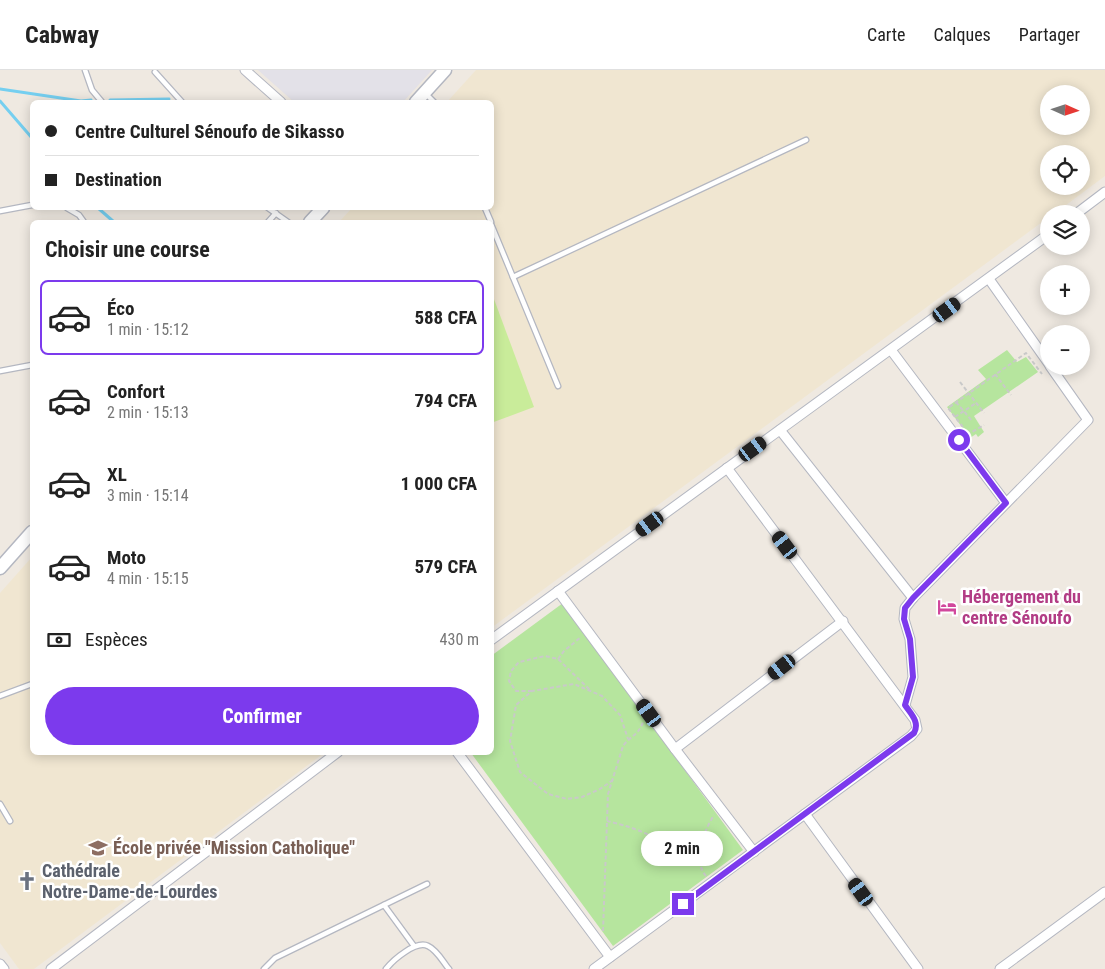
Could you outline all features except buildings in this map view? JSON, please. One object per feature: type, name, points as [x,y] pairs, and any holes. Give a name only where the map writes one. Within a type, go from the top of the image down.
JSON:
[{"type":"main road","points":[[418,100],[445,70]]},
{"type":"main road","points":[[312,220],[321,210]]},
{"type":"main road","points":[[0,568],[30,534]]},
{"type":"street","points":[[245,70],[279,100]]},
{"type":"street","points":[[1088,205],[1105,192]]},
{"type":"street","points":[[494,638],[1040,241]]},
{"type":"street","points":[[989,279],[1040,351]]},
{"type":"street","points":[[891,350],[1006,503]]},
{"type":"street","points":[[905,705],[913,677],[910,639],[904,619],[905,608],[1088,420],[1057,375]]},
{"type":"street","points":[[780,430],[913,598]]},
{"type":"street","points":[[594,969],[911,736],[917,729],[915,720],[905,705],[727,468]]},
{"type":"street","points":[[558,591],[754,852]]},
{"type":"street","points":[[675,749],[843,621]]},
{"type":"street","points":[[51,969],[334,755]]},
{"type":"street","points":[[459,755],[610,957]]},
{"type":"street","points":[[805,814],[918,969]]},
{"type":"street","points":[[1000,969],[1105,892]]},
{"type":"street","points":[[0,964],[4,969]]},
{"type":"lane","points":[[85,70],[92,90],[100,100]]},
{"type":"lane","points":[[155,72],[180,100]]},
{"type":"lane","points":[[425,93],[432,100]]},
{"type":"lane","points":[[513,277],[806,140]]},
{"type":"lane","points":[[0,211],[30,205]]},
{"type":"lane","points":[[70,210],[82,220]]},
{"type":"lane","points":[[271,210],[285,220]]},
{"type":"lane","points":[[270,220],[276,213]]},
{"type":"lane","points":[[494,230],[558,386]]},
{"type":"lane","points":[[0,371],[30,365]]},
{"type":"lane","points":[[0,696],[30,685]]},
{"type":"lane","points":[[0,804],[10,821]]},
{"type":"lane","points":[[264,969],[275,958],[427,884]]},
{"type":"lane","points":[[384,905],[414,946]]},
{"type":"lane","points":[[386,969],[414,946],[427,945],[433,949],[449,969]]},
{"type":"path","points":[[963,427],[948,408],[968,393],[1026,353],[1040,371]]},
{"type":"path","points":[[995,374],[1011,395]]},
{"type":"path","points":[[960,382],[984,413]]},
{"type":"path","points":[[956,402],[972,421]]},
{"type":"path","points":[[955,417],[976,403]]},
{"type":"path","points":[[959,440],[984,424]]},
{"type":"path","points":[[558,659],[564,651],[589,630]]},
{"type":"path","points":[[592,692],[558,659],[545,656],[519,662],[511,671],[509,681],[516,691],[532,691],[574,684],[592,692],[602,696],[620,715],[628,739]]},
{"type":"path","points":[[532,691],[516,705],[510,741],[520,772],[548,794],[567,799],[582,797],[600,789],[613,780]]},
{"type":"path","points":[[595,937],[602,932],[608,794],[623,746],[628,739],[639,732],[649,713]]},
{"type":"path","points":[[712,883],[704,873],[700,857],[702,841],[713,816],[721,809]]},
{"type":"path","points":[[607,821],[627,825],[650,837],[662,844],[677,860],[687,858],[693,851],[701,850]]},
{"type":"shaded area","points":[[258,70],[432,70],[405,100],[292,100]]},
{"type":"shaded area","points":[[476,70],[1105,70],[1105,176],[1090,187],[1090,145],[1040,145],[1040,195],[1080,195],[1066,205],[1040,205],[1040,224],[494,626],[494,220],[341,220],[350,210],[494,210],[494,100],[449,100]]},
{"type":"shaded area","name":"École privée \"Mission Catholique\"","points":[[30,559],[30,755],[321,755],[34,969],[19,969],[0,943],[0,593]]},
{"type":"green space","points":[[494,299],[534,407],[494,422]]},
{"type":"green space","points":[[1007,350],[1017,362],[1026,357],[1038,372],[974,416],[984,432],[978,437],[976,434],[970,438],[947,407],[986,379],[978,370]]},
{"type":"green space","points":[[563,603],[743,850],[613,946],[472,755],[494,755],[494,654]]},
{"type":"waterway","points":[[0,89],[74,100]]},
{"type":"waterway","points":[[110,100],[169,99]]},
{"type":"waterway","points":[[0,101],[30,136]]},
{"type":"waterway","points":[[100,210],[112,220]]},
{"type":"place","name":"Hébergement du centre Sénoufo","points":[[947,607]]},
{"type":"place","name":"École privée \"Mission Catholique\"","points":[[98,848]]},
{"type":"place","name":"Cathédrale Notre-Dame-de-Lourdes","points":[[27,881]]},
{"type":"route","points":[[683,904],[911,736],[917,729],[915,720],[905,705],[913,677],[910,639],[904,619],[905,608],[1006,503],[959,440]]}]
